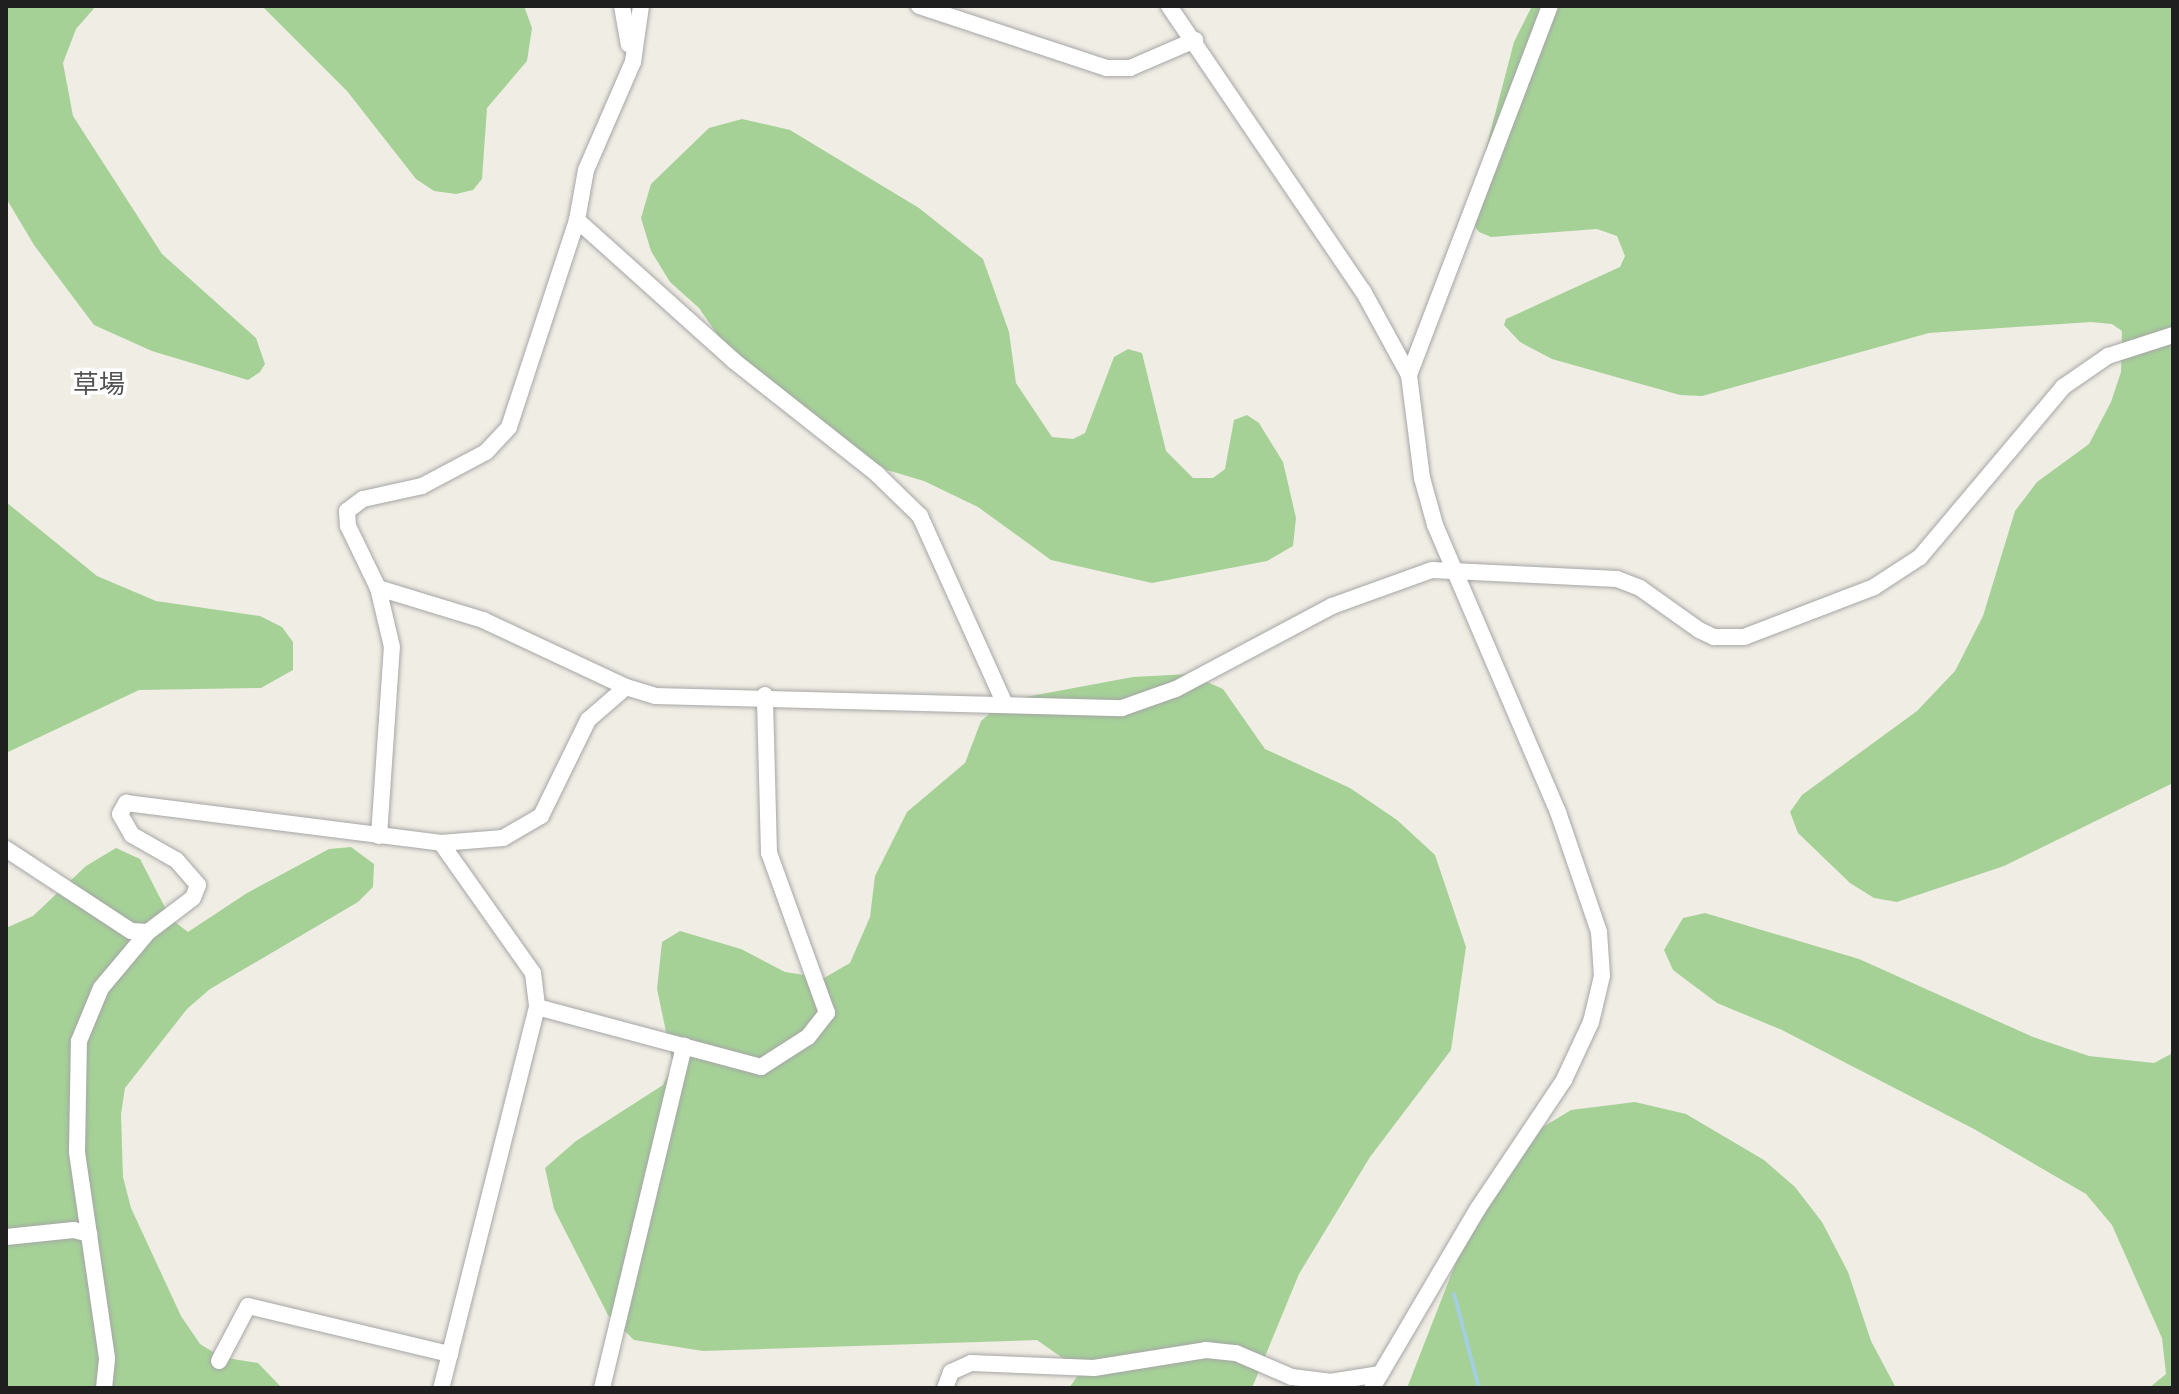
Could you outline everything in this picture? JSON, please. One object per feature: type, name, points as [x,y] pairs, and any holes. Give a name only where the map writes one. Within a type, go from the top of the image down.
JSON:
[{"type":"street","points":[[622,6],[633,62]]},
{"type":"street","points":[[379,836],[392,647],[378,588],[348,526],[350,505],[422,486],[501,441],[577,220],[586,170],[633,62],[641,6]]},
{"type":"street","points":[[919,6],[1107,68],[1130,68],[1195,40]]},
{"type":"street","points":[[945,1388],[951,1372],[971,1363],[1094,1368],[1206,1350],[1236,1353],[1292,1377],[1330,1382],[1376,1381],[1477,1210],[1564,1080],[1591,1022],[1602,976],[1599,932],[1586,884],[1453,569],[1422,478],[1409,375],[1363,291],[1169,6]]},
{"type":"street","points":[[1409,375],[1550,6]]},
{"type":"street","points":[[577,220],[746,371],[877,474],[920,516],[1004,702]]},
{"type":"street","points":[[378,588],[483,620],[626,687],[655,696],[765,695],[1122,708],[1176,689],[1332,606],[1432,570],[1617,579],[1640,588],[1714,637],[1766,631],[1874,587],[1920,557],[2063,387],[2108,356],[2173,335]]},
{"type":"street","points":[[104,1388],[107,1358],[77,1152],[79,1041],[101,988],[148,932],[193,898],[198,885],[176,860],[132,835],[120,814],[126,803],[147,802],[441,843],[503,838],[541,816],[588,720],[626,687]]},
{"type":"street","points":[[537,1007],[761,1067],[808,1037],[827,1013],[769,853],[765,695]]},
{"type":"street","points":[[441,843],[533,973],[537,1007],[441,1388]]},
{"type":"street","points":[[6,849],[131,931],[148,932]]},
{"type":"street","points":[[602,1388],[684,1046]]},
{"type":"street","points":[[6,1237],[74,1230],[89,1234]]},
{"type":"street","points":[[219,1361],[248,1306],[450,1354]]},
{"type":"green space","points":[[6,6],[96,6],[76,29],[63,63],[73,116],[162,254],[256,338],[265,364],[260,372],[248,380],[152,351],[94,325],[34,245],[6,198]]},
{"type":"green space","points":[[262,6],[524,6],[532,28],[527,61],[487,108],[482,179],[473,190],[456,194],[434,191],[416,179],[347,91]]},
{"type":"green space","points":[[1532,6],[2173,6],[2173,783],[2004,866],[1897,902],[1874,898],[1850,883],[1798,833],[1790,812],[1802,795],[1917,711],[1955,671],[1983,616],[2015,511],[2037,482],[2089,444],[2111,402],[2121,372],[2122,331],[2112,324],[2091,322],[1929,333],[1702,396],[1680,395],[1552,359],[1520,342],[1504,325],[1506,319],[1620,267],[1625,256],[1617,236],[1597,229],[1491,237],[1479,232],[1468,217],[1514,42]]},
{"type":"green space","points":[[742,119],[790,130],[919,208],[983,259],[1009,332],[1016,383],[1052,437],[1073,439],[1085,433],[1114,357],[1128,349],[1142,353],[1166,451],[1193,478],[1213,478],[1225,469],[1234,420],[1247,415],[1259,423],[1283,462],[1296,518],[1293,546],[1267,561],[1152,583],[1051,560],[978,507],[924,481],[887,470],[777,404],[735,360],[699,308],[670,282],[651,251],[641,218],[651,184],[709,128]]},
{"type":"green space","points":[[6,502],[97,576],[156,601],[260,616],[282,627],[293,642],[293,670],[261,688],[139,690],[6,753]]},
{"type":"green space","points":[[1189,674],[1223,689],[1265,749],[1350,788],[1397,820],[1435,855],[1466,947],[1451,1050],[1370,1157],[1299,1274],[1252,1388],[1069,1388],[1081,1371],[1037,1340],[703,1351],[634,1340],[608,1315],[554,1209],[545,1168],[576,1141],[663,1085],[673,1065],[657,989],[662,942],[680,931],[741,949],[785,972],[824,978],[850,963],[870,917],[875,876],[907,812],[965,763],[981,721],[1004,701],[1133,677]]},
{"type":"green space","points":[[351,847],[374,864],[373,887],[358,902],[210,989],[187,1009],[125,1088],[121,1114],[123,1177],[131,1208],[181,1316],[200,1344],[221,1357],[258,1363],[282,1388],[6,1388],[6,928],[33,916],[86,866],[116,848],[140,859],[171,919],[188,932],[247,893],[329,849]]},
{"type":"green space","points":[[1705,913],[1859,959],[2033,1037],[2089,1056],[2154,1063],[2173,1053],[2173,1388],[2149,1388],[2166,1374],[2162,1338],[2112,1225],[2086,1194],[1974,1129],[1782,1030],[1717,1003],[1673,970],[1664,950],[1683,918]]},
{"type":"green space","points":[[1635,1102],[1686,1114],[1764,1160],[1795,1187],[1822,1222],[1848,1272],[1871,1341],[1896,1388],[1407,1388],[1472,1221],[1520,1141],[1571,1110]]},
{"type":"waterway","points":[[1454,1294],[1479,1388]]},
{"type":"district","name":"草場","points":[[99,384]]}]
